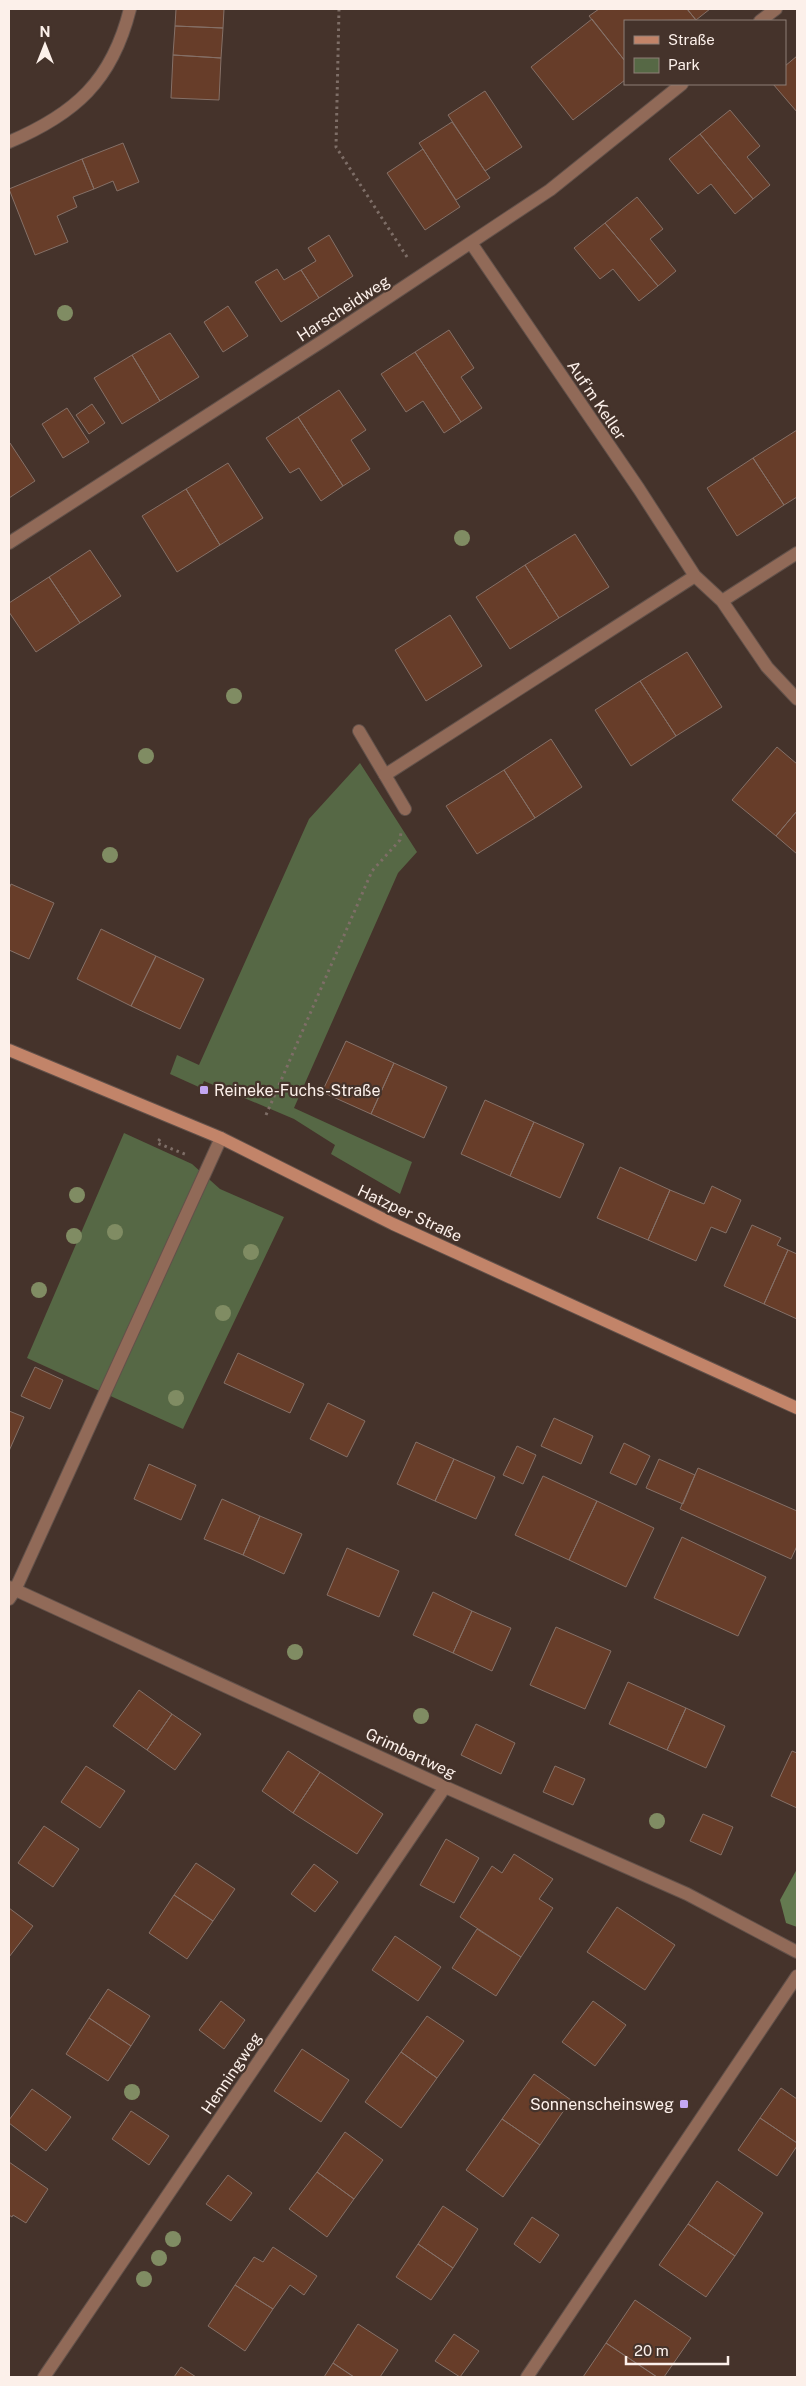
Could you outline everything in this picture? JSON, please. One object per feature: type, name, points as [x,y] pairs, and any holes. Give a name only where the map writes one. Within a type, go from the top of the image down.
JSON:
[{"type":"main road","name":"Hatzper Straße","points":[[9,1050],[221,1138],[393,1224],[797,1408]]},
{"type":"street","points":[[9,142],[32,132],[66,112],[96,83],[122,38],[130,9]]},
{"type":"street","points":[[761,20],[776,9]]},
{"type":"street","name":"Harscheidweg","points":[[9,543],[420,278],[550,190],[681,85]]},
{"type":"street","name":"Auf'm Keller","points":[[471,243],[639,489],[695,576],[722,601],[767,667],[797,699]]},
{"type":"street","points":[[722,601],[797,554]]},
{"type":"street","points":[[385,775],[695,576]]},
{"type":"street","points":[[360,731],[405,809]]},
{"type":"street","points":[[11,1592],[221,1138]]},
{"type":"street","name":"Grimbartweg","points":[[11,1592],[687,1894],[797,1952]]},
{"type":"street","name":"Henningweg","points":[[44,2377],[445,1787]]},
{"type":"street","points":[[527,2377],[797,1976]]},
{"type":"path","points":[[340,9],[336,147],[420,278]]},
{"type":"path","points":[[266,1115],[372,871],[400,840],[405,809]]},
{"type":"green space","points":[[360,763],[417,852],[398,873],[294,1108],[412,1162],[400,1194],[331,1154],[335,1145],[294,1119],[204,1081],[201,1088],[170,1074],[177,1055],[199,1065],[309,819]]},
{"type":"green space","points":[[124,1133],[192,1164],[220,1189],[284,1217],[183,1429],[27,1358]]},
{"type":"green space","points":[[797,1869],[797,1927],[786,1923],[780,1900]]},
{"type":"building","points":[[176,9],[224,9],[223,28],[175,26]]},
{"type":"building","points":[[599,9],[687,9],[696,20],[624,20],[624,60],[589,16]]},
{"type":"building","points":[[687,9],[710,9],[696,20]]},
{"type":"building","points":[[592,19],[624,60],[624,81],[573,120],[531,67]]},
{"type":"building","points":[[175,26],[223,28],[221,58],[173,55]]},
{"type":"building","points":[[173,55],[221,58],[219,100],[171,98]]},
{"type":"building","points":[[797,56],[797,112],[774,85],[786,85],[786,65]]},
{"type":"building","points":[[485,91],[522,147],[485,171],[448,115]]},
{"type":"building","points":[[730,110],[760,146],[747,157],[770,185],[753,199],[700,134]]},
{"type":"building","points":[[452,122],[490,178],[456,200],[419,143]]},
{"type":"building","points":[[700,134],[753,199],[735,214],[711,184],[698,194],[669,159]]},
{"type":"building","points":[[123,143],[139,182],[117,191],[113,181],[94,189],[82,159]]},
{"type":"building","points":[[423,149],[460,207],[425,230],[387,173]]},
{"type":"building","points":[[82,159],[94,189],[73,197],[77,207],[57,216],[68,242],[35,255],[9,189]]},
{"type":"building","points":[[637,197],[663,229],[650,239],[676,271],[658,286],[605,223]]},
{"type":"building","points":[[605,223],[658,286],[639,301],[613,269],[600,279],[574,248]]},
{"type":"building","points":[[329,235],[353,276],[319,298],[301,270],[316,261],[308,248]]},
{"type":"building","points":[[277,269],[284,280],[301,270],[319,298],[281,322],[255,282]]},
{"type":"building","points":[[228,306],[248,336],[223,352],[204,322]]},
{"type":"building","points":[[449,330],[474,368],[461,377],[482,408],[461,422],[415,352]]},
{"type":"building","points":[[170,333],[199,377],[160,401],[132,355]]},
{"type":"building","points":[[415,352],[461,422],[444,433],[423,401],[406,412],[381,374]]},
{"type":"building","points":[[132,355],[160,401],[122,424],[94,378]]},
{"type":"building","points":[[339,390],[366,430],[351,440],[370,469],[343,486],[298,417]]},
{"type":"building","points":[[92,404],[105,423],[89,434],[76,415]]},
{"type":"building","points":[[67,408],[89,442],[63,458],[42,424]]},
{"type":"building","points":[[298,417],[343,486],[321,501],[299,468],[290,473],[266,438]]},
{"type":"building","points":[[797,430],[797,497],[784,505],[753,458]]},
{"type":"building","points":[[9,444],[35,481],[9,498]]},
{"type":"building","points":[[753,458],[784,505],[737,536],[707,488]]},
{"type":"building","points":[[228,463],[263,518],[220,545],[186,489]]},
{"type":"building","points":[[186,489],[220,545],[177,572],[142,516]]},
{"type":"building","points":[[575,534],[609,587],[559,618],[525,565]]},
{"type":"building","points":[[90,550],[121,596],[80,623],[49,577]]},
{"type":"building","points":[[525,565],[559,618],[510,649],[476,597]]},
{"type":"building","points":[[49,577],[80,623],[36,652],[9,612],[9,603]]},
{"type":"building","points":[[450,615],[482,666],[426,701],[395,650]]},
{"type":"building","points":[[687,652],[722,707],[676,736],[640,681]]},
{"type":"building","points":[[640,681],[676,736],[631,766],[595,710]]},
{"type":"building","points":[[551,739],[582,787],[535,818],[504,770]]},
{"type":"building","points":[[777,747],[797,764],[797,811],[776,836],[732,800]]},
{"type":"building","points":[[504,770],[535,818],[477,854],[446,806]]},
{"type":"building","points":[[797,811],[797,854],[776,836]]},
{"type":"building","points":[[11,884],[54,903],[29,959],[9,950],[9,889]]},
{"type":"building","points":[[101,929],[156,956],[131,1006],[77,979]]},
{"type":"building","points":[[156,956],[204,979],[180,1029],[131,1006]]},
{"type":"building","points":[[346,1041],[394,1063],[371,1114],[322,1092]]},
{"type":"building","points":[[394,1063],[447,1087],[424,1138],[371,1114]]},
{"type":"building","points":[[485,1100],[534,1122],[510,1176],[461,1154]]},
{"type":"building","points":[[534,1122],[584,1144],[560,1198],[510,1176]]},
{"type":"building","points":[[620,1167],[670,1190],[648,1240],[597,1218]]},
{"type":"building","points":[[712,1186],[741,1200],[726,1233],[711,1227],[696,1261],[648,1240],[670,1190],[704,1204]]},
{"type":"building","points":[[752,1225],[781,1238],[777,1245],[788,1250],[764,1304],[724,1286]]},
{"type":"building","points":[[788,1250],[797,1254],[797,1319],[764,1304]]},
{"type":"building","points":[[238,1353],[304,1384],[290,1413],[224,1383]]},
{"type":"building","points":[[35,1367],[63,1380],[50,1409],[21,1396]]},
{"type":"building","points":[[328,1403],[365,1421],[347,1457],[310,1439]]},
{"type":"building","points":[[9,1411],[24,1417],[9,1451]]},
{"type":"building","points":[[554,1418],[593,1436],[581,1464],[541,1446]]},
{"type":"building","points":[[416,1442],[454,1459],[435,1501],[397,1484]]},
{"type":"building","points":[[624,1443],[650,1456],[636,1485],[610,1473]]},
{"type":"building","points":[[517,1446],[536,1455],[523,1484],[503,1475]]},
{"type":"building","points":[[454,1459],[495,1477],[476,1519],[435,1501]]},
{"type":"building","points":[[659,1459],[695,1475],[683,1504],[646,1488]]},
{"type":"building","points":[[149,1464],[196,1485],[181,1520],[134,1499]]},
{"type":"building","points":[[698,1468],[797,1511],[797,1546],[791,1559],[680,1509]]},
{"type":"building","points":[[543,1476],[597,1501],[569,1560],[515,1535]]},
{"type":"building","points":[[222,1499],[260,1516],[243,1555],[204,1539]]},
{"type":"building","points":[[597,1501],[654,1528],[626,1587],[569,1560]]},
{"type":"building","points":[[260,1516],[302,1534],[284,1574],[243,1555]]},
{"type":"building","points":[[682,1537],[766,1577],[738,1636],[654,1598]]},
{"type":"building","points":[[347,1548],[399,1571],[379,1617],[327,1595]]},
{"type":"building","points":[[433,1592],[472,1611],[453,1653],[413,1635]]},
{"type":"building","points":[[472,1611],[511,1628],[492,1671],[453,1653]]},
{"type":"building","points":[[556,1627],[611,1651],[585,1709],[530,1685]]},
{"type":"building","points":[[628,1682],[686,1708],[667,1750],[609,1724]]},
{"type":"building","points":[[139,1690],[172,1714],[147,1750],[113,1726]]},
{"type":"building","points":[[686,1708],[725,1726],[706,1768],[667,1750]]},
{"type":"building","points":[[172,1714],[201,1734],[175,1770],[147,1750]]},
{"type":"building","points":[[476,1724],[515,1743],[501,1774],[461,1755]]},
{"type":"building","points":[[288,1751],[320,1772],[293,1813],[262,1791]]},
{"type":"building","points":[[792,1751],[797,1753],[797,1808],[771,1796]]},
{"type":"building","points":[[86,1766],[125,1791],[100,1828],[61,1802]]},
{"type":"building","points":[[555,1766],[585,1779],[573,1805],[543,1792]]},
{"type":"building","points":[[320,1772],[383,1814],[357,1854],[293,1813]]},
{"type":"building","points":[[703,1814],[733,1827],[721,1855],[690,1841]]},
{"type":"building","points":[[44,1826],[79,1849],[53,1887],[18,1863]]},
{"type":"building","points":[[446,1839],[479,1858],[454,1903],[420,1885]]},
{"type":"building","points":[[514,1854],[553,1879],[539,1899],[553,1908],[521,1957],[460,1917],[492,1866],[502,1873]]},
{"type":"building","points":[[196,1863],[235,1889],[213,1921],[174,1895]]},
{"type":"building","points":[[314,1864],[338,1882],[315,1912],[291,1894]]},
{"type":"building","points":[[174,1895],[213,1921],[187,1959],[149,1933]]},
{"type":"building","points":[[617,1907],[675,1945],[645,1990],[587,1952]]},
{"type":"building","points":[[9,1908],[33,1926],[9,1957]]},
{"type":"building","points":[[477,1929],[521,1957],[496,1996],[452,1968]]},
{"type":"building","points":[[395,1936],[441,1967],[418,2001],[372,1970]]},
{"type":"building","points":[[108,1989],[150,2016],[131,2046],[89,2018]]},
{"type":"building","points":[[221,2001],[245,2020],[224,2049],[199,2030]]},
{"type":"building","points":[[593,2001],[626,2025],[595,2066],[562,2042]]},
{"type":"building","points":[[427,2016],[464,2041],[437,2078],[401,2052]]},
{"type":"building","points":[[89,2018],[131,2046],[108,2081],[66,2054]]},
{"type":"building","points":[[302,2049],[349,2080],[321,2122],[274,2091]]},
{"type":"building","points":[[401,2052],[437,2078],[401,2128],[365,2102]]},
{"type":"building","points":[[534,2074],[571,2100],[540,2145],[502,2119]]},
{"type":"building","points":[[781,2088],[797,2099],[797,2143],[760,2118]]},
{"type":"building","points":[[32,2089],[71,2117],[46,2151],[9,2123],[9,2120]]},
{"type":"building","points":[[131,2111],[169,2136],[149,2165],[112,2139]]},
{"type":"building","points":[[760,2118],[797,2143],[797,2146],[777,2176],[738,2150]]},
{"type":"building","points":[[502,2119],[540,2145],[503,2197],[466,2170]]},
{"type":"building","points":[[345,2132],[383,2160],[354,2199],[317,2172]]},
{"type":"building","points":[[9,2162],[48,2189],[26,2223],[13,2215],[12,2217],[9,2215]]},
{"type":"building","points":[[317,2172],[354,2199],[327,2237],[289,2209]]},
{"type":"building","points":[[228,2175],[252,2193],[231,2221],[206,2204]]},
{"type":"building","points":[[717,2181],[763,2213],[735,2256],[688,2224]]},
{"type":"building","points":[[443,2206],[478,2229],[453,2268],[418,2244]]},
{"type":"building","points":[[532,2217],[559,2235],[540,2263],[514,2244]]},
{"type":"building","points":[[688,2224],[735,2256],[706,2297],[659,2265]]},
{"type":"building","points":[[418,2244],[453,2268],[431,2300],[396,2277]]},
{"type":"building","points":[[273,2247],[317,2276],[304,2295],[290,2285],[273,2309],[235,2285],[254,2257],[263,2262]]},
{"type":"building","points":[[235,2285],[273,2309],[245,2351],[208,2326]]},
{"type":"building","points":[[635,2300],[691,2338],[664,2377],[657,2377],[606,2343]]},
{"type":"building","points":[[358,2324],[398,2350],[380,2377],[354,2377],[333,2363]]},
{"type":"building","points":[[454,2334],[479,2351],[460,2377],[435,2361]]},
{"type":"building","points":[[606,2343],[657,2377],[583,2377]]},
{"type":"building","points":[[333,2363],[354,2377],[324,2377]]},
{"type":"building","points":[[181,2367],[196,2377],[174,2377]]},
{"type":"place","name":"Reineke-Fuchs-Straße","points":[[204,1090]]},
{"type":"place","name":"Sonnenscheinsweg","points":[[684,2104]]}]
